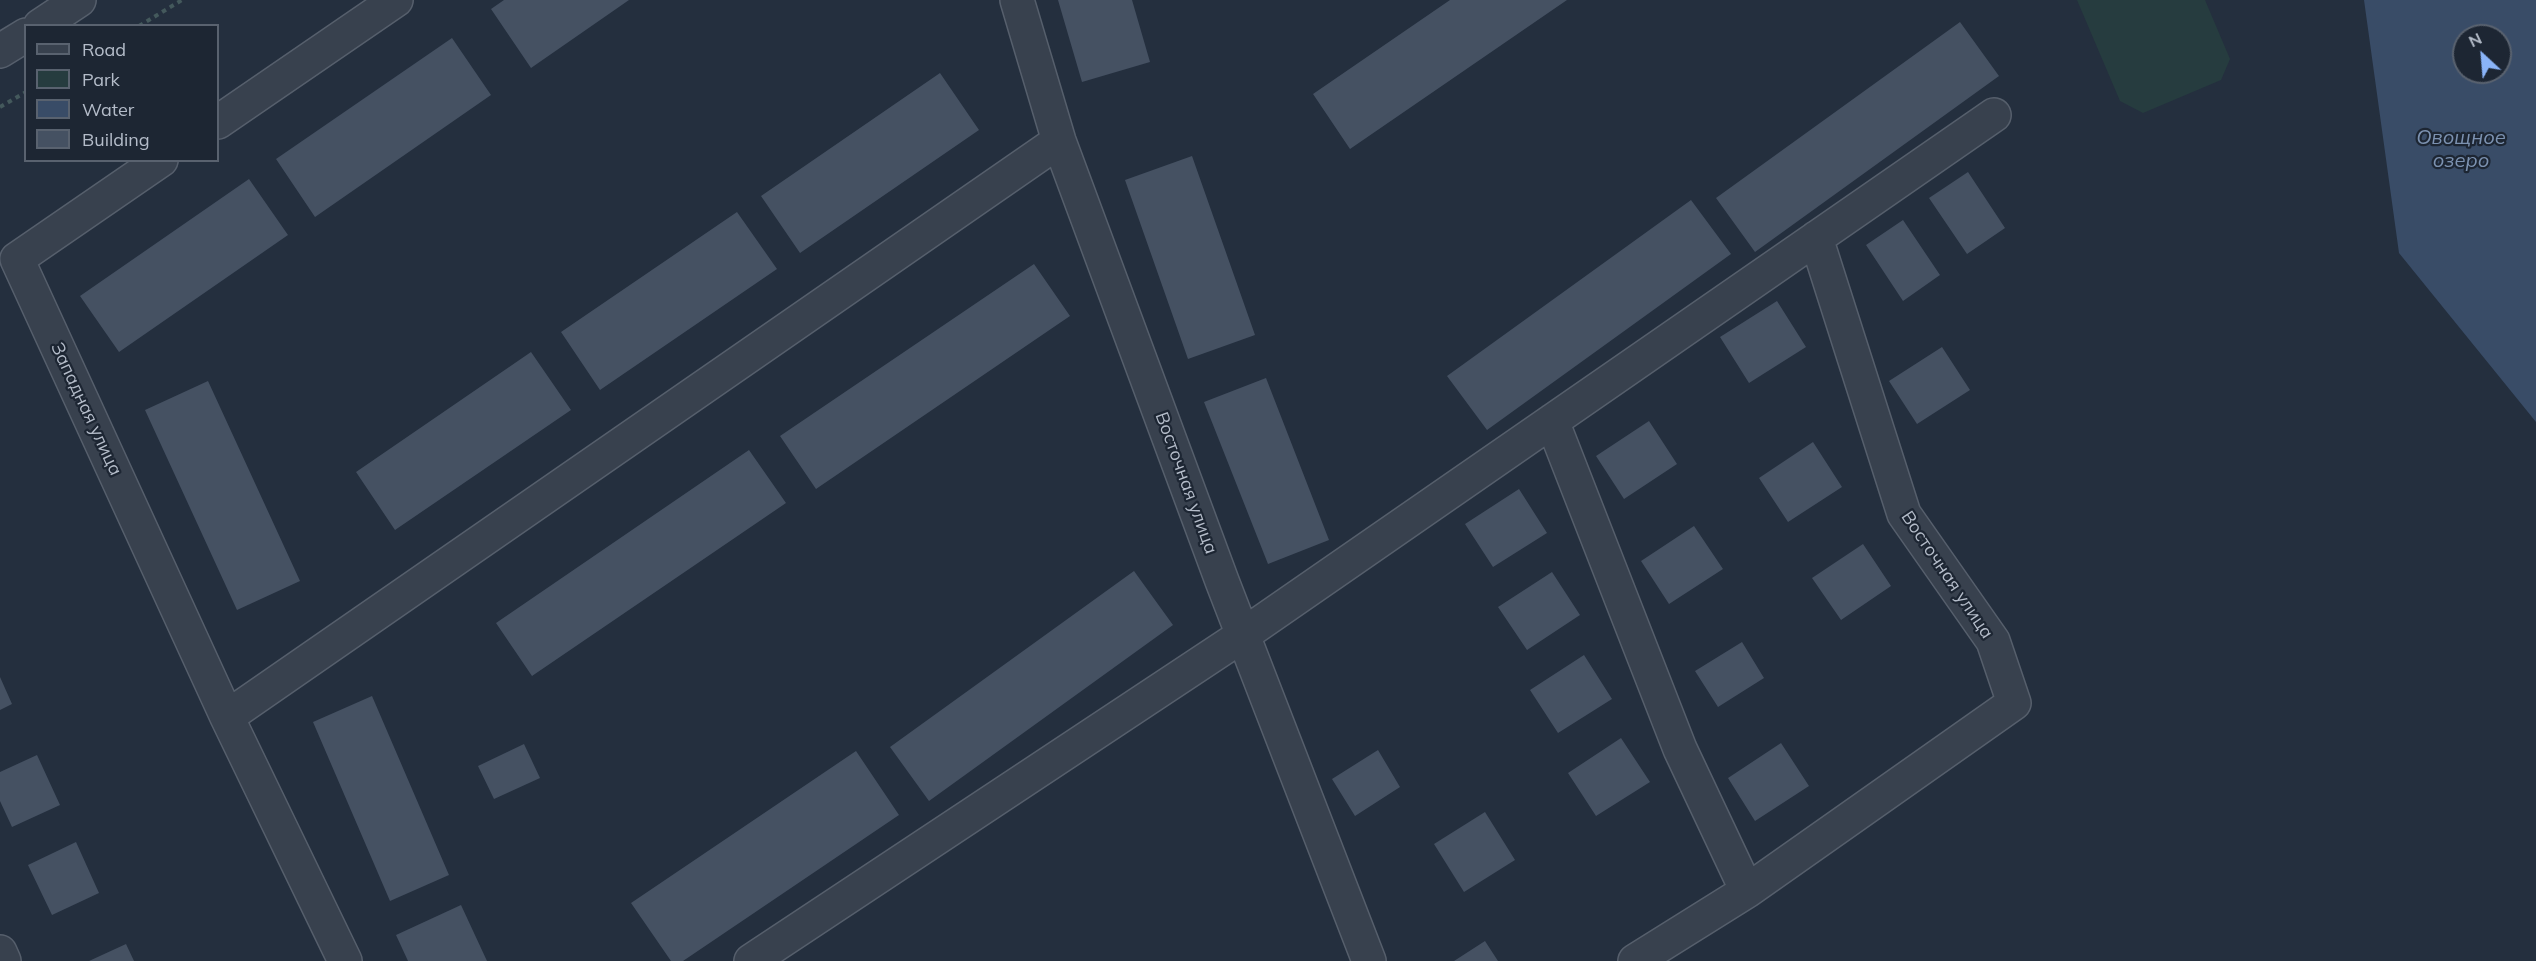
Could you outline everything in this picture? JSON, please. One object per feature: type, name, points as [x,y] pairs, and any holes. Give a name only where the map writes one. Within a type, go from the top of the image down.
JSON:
[{"type":"street","points":[[43,24],[79,0]]},
{"type":"street","points":[[219,121],[396,0]]},
{"type":"street","name":"Восточная улица","points":[[1017,0],[1059,141],[1243,636],[1368,961]]},
{"type":"street","points":[[0,51],[24,36]]},
{"type":"street","points":[[751,961],[1243,636],[1994,115]]},
{"type":"street","points":[[345,961],[227,717],[1059,141]]},
{"type":"street","name":"Западная улица","points":[[158,162],[17,259],[227,717]]},
{"type":"street","name":"Восточная улица","points":[[1635,961],[1747,891],[2014,704],[1993,641],[1904,514],[1816,238]]},
{"type":"street","points":[[1552,421],[1680,748],[1747,891]]},
{"type":"street","points":[[0,952],[4,961]]},
{"type":"path","points":[[142,24],[182,0]]},
{"type":"path","points":[[0,107],[24,93]]},
{"type":"green space","points":[[2077,0],[2205,0],[2230,59],[2221,80],[2143,113],[2120,101]]},
{"type":"water","name":"Овощное озеро","points":[[2364,0],[2536,0],[2536,422],[2399,253]]},
{"type":"building","points":[[504,0],[629,0],[531,68],[491,9]]},
{"type":"building","points":[[1058,0],[1132,0],[1150,62],[1082,82]]},
{"type":"building","points":[[1450,0],[1567,0],[1350,149],[1313,94]]},
{"type":"building","points":[[1960,22],[1999,76],[1755,252],[1716,198]]},
{"type":"building","points":[[452,38],[491,95],[315,217],[276,159]]},
{"type":"building","points":[[940,73],[979,130],[800,253],[761,196]]},
{"type":"building","points":[[1192,156],[1255,335],[1188,359],[1125,180]]},
{"type":"building","points":[[1968,172],[2005,228],[1967,254],[1929,198]]},
{"type":"building","points":[[249,179],[288,235],[119,352],[80,296]]},
{"type":"building","points":[[1691,200],[1731,254],[1487,430],[1447,376]]},
{"type":"building","points":[[737,212],[777,269],[600,390],[561,332]]},
{"type":"building","points":[[1903,220],[1940,275],[1903,301],[1866,245]]},
{"type":"building","points":[[1034,264],[1070,316],[816,489],[780,436]]},
{"type":"building","points":[[1777,301],[1806,347],[1749,383],[1720,337]]},
{"type":"building","points":[[1942,347],[1970,390],[1917,424],[1889,381]]},
{"type":"building","points":[[531,352],[571,410],[395,530],[356,472]]},
{"type":"building","points":[[1266,378],[1329,540],[1268,564],[1204,402]]},
{"type":"building","points":[[208,381],[300,581],[237,610],[145,410]]},
{"type":"building","points":[[1649,421],[1677,464],[1624,499],[1596,456]]},
{"type":"building","points":[[1813,442],[1842,487],[1788,522],[1759,478]]},
{"type":"building","points":[[749,450],[786,503],[532,676],[496,623]]},
{"type":"building","points":[[1519,489],[1547,533],[1493,567],[1465,524]]},
{"type":"building","points":[[1694,526],[1723,569],[1669,604],[1641,561]]},
{"type":"building","points":[[1863,544],[1891,586],[1841,620],[1812,578]]},
{"type":"building","points":[[1134,571],[1173,625],[929,801],[890,747]]},
{"type":"building","points":[[1552,572],[1580,615],[1527,650],[1498,607]]},
{"type":"building","points":[[1742,642],[1764,678],[1718,707],[1695,671]]},
{"type":"building","points":[[1584,655],[1612,699],[1558,733],[1530,690]]},
{"type":"building","points":[[0,677],[12,704],[0,710]]},
{"type":"building","points":[[372,696],[449,875],[390,901],[313,722]]},
{"type":"building","points":[[1621,738],[1650,782],[1596,816],[1568,773]]},
{"type":"building","points":[[1781,743],[1809,786],[1755,821],[1728,778]]},
{"type":"building","points":[[524,744],[540,778],[494,799],[478,766]]},
{"type":"building","points":[[1378,750],[1400,787],[1355,816],[1332,779]]},
{"type":"building","points":[[856,751],[899,815],[683,961],[671,961],[631,903]]},
{"type":"building","points":[[37,755],[60,805],[12,827],[0,801],[0,772]]},
{"type":"building","points":[[1485,812],[1515,860],[1464,892],[1434,844]]},
{"type":"building","points":[[76,842],[99,893],[52,915],[28,865]]},
{"type":"building","points":[[461,905],[487,961],[408,961],[396,935]]},
{"type":"building","points":[[1485,941],[1498,961],[1454,961]]},
{"type":"building","points":[[126,944],[134,961],[89,961]]}]
